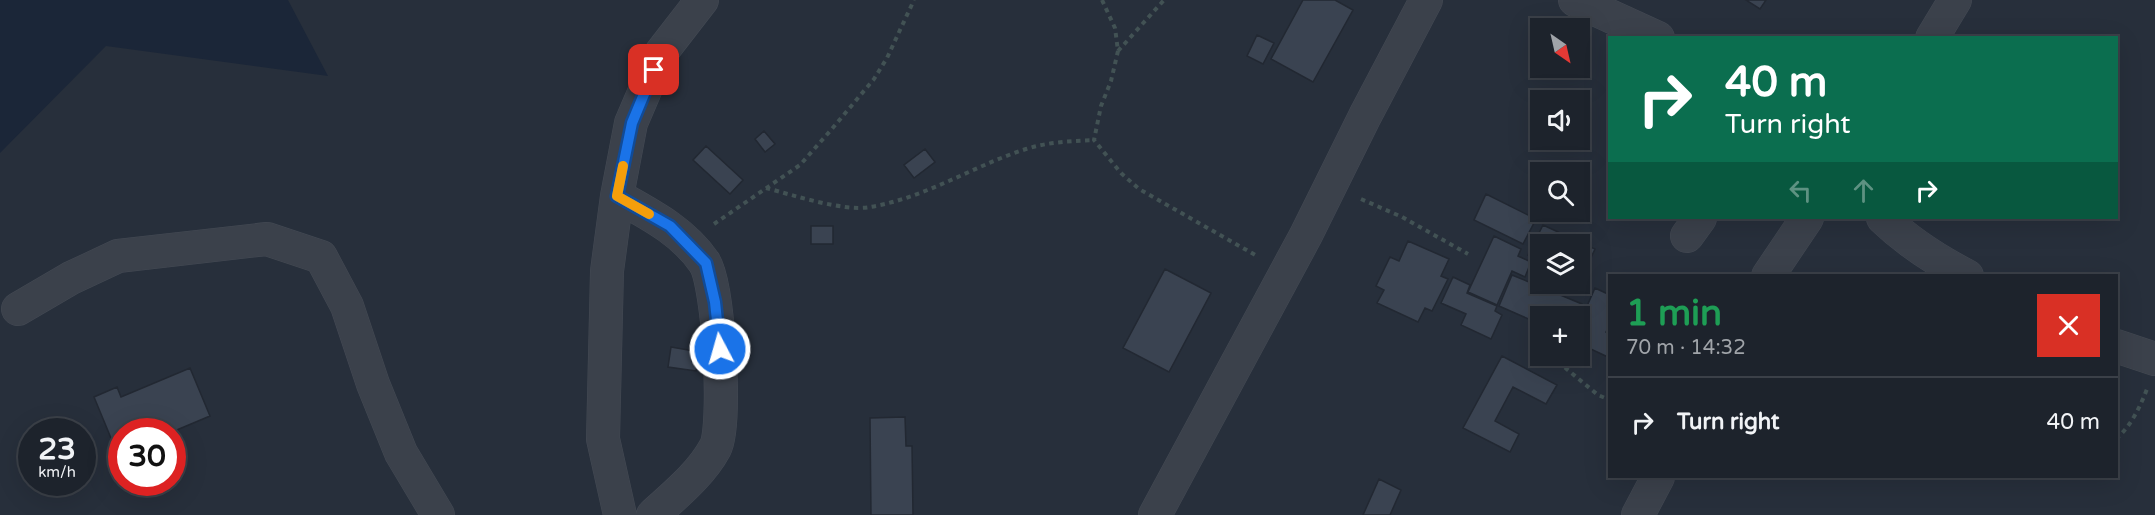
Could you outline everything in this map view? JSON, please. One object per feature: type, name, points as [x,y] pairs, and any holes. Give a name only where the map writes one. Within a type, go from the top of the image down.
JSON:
[{"type":"street","points":[[620,515],[603,439],[607,272],[617,196],[632,123],[661,53],[702,0]]},
{"type":"street","points":[[1155,515],[1286,274],[1426,0]]},
{"type":"street","points":[[1575,0],[1654,36]]},
{"type":"street","points":[[1933,36],[1955,0]]},
{"type":"street","points":[[617,196],[670,226],[706,263],[715,302],[722,373],[716,446],[692,478],[653,515]]},
{"type":"street","points":[[1769,274],[1806,219]]},
{"type":"street","points":[[1884,219],[1899,233],[1934,258],[1963,274]]},
{"type":"street","points":[[18,309],[71,278],[118,256],[267,239],[321,257],[347,306],[373,384],[401,453],[438,515]]},
{"type":"street","points":[[2118,347],[2152,371]]},
{"type":"street","points":[[1638,515],[1657,478]]},
{"type":"path","points":[[686,243],[800,165],[874,79],[887,58],[914,0]]},
{"type":"path","points":[[1094,140],[1101,106],[1111,81],[1118,51],[1115,28],[1102,0]]},
{"type":"path","points":[[1118,51],[1164,0]]},
{"type":"path","points":[[766,188],[818,202],[868,208],[924,191],[1025,150],[1059,141],[1094,140]]},
{"type":"path","points":[[1094,140],[1121,173],[1139,189],[1286,274]]},
{"type":"path","points":[[1330,185],[1402,217],[1468,254]]},
{"type":"path","points":[[1566,366],[1598,395],[1608,399]]},
{"type":"path","points":[[2118,437],[2125,432],[2142,403],[2152,371]]},
{"type":"water","points":[[0,0],[288,0],[328,76],[106,46],[0,153]]},
{"type":"building","points":[[1303,0],[1335,0],[1353,10],[1313,82],[1271,59]]},
{"type":"building","points":[[1746,0],[1766,0],[1760,9]]},
{"type":"building","points":[[1257,35],[1274,43],[1263,64],[1247,56]]},
{"type":"building","points":[[764,131],[775,144],[765,152],[755,139]]},
{"type":"building","points":[[706,146],[743,180],[730,194],[693,160]]},
{"type":"building","points":[[925,149],[935,162],[914,178],[904,165]]},
{"type":"building","points":[[1486,194],[1530,216],[1530,222],[1534,222],[1523,244],[1474,220]]},
{"type":"building","points":[[1543,225],[1562,234],[1538,234]]},
{"type":"building","points":[[811,226],[833,226],[833,244],[811,244]]},
{"type":"building","points":[[1494,236],[1521,249],[1518,256],[1530,262],[1525,277],[1512,271],[1497,305],[1468,292]]},
{"type":"building","points":[[1408,241],[1449,259],[1441,276],[1448,279],[1432,311],[1425,308],[1418,322],[1377,303],[1384,290],[1376,286],[1390,257],[1399,261]]},
{"type":"building","points":[[1590,247],[1595,249],[1590,260]]},
{"type":"building","points":[[1165,269],[1211,293],[1169,372],[1123,348]]},
{"type":"building","points":[[1512,275],[1530,282],[1530,294],[1558,294],[1582,304],[1581,306],[1530,306],[1530,320],[1499,306]]},
{"type":"building","points":[[1453,277],[1470,285],[1467,293],[1497,306],[1495,311],[1502,315],[1491,339],[1461,325],[1466,314],[1441,303]]},
{"type":"building","points":[[1595,288],[1608,294],[1608,328],[1606,332],[1608,332],[1608,357],[1590,349],[1590,306],[1587,306]]},
{"type":"building","points":[[671,347],[700,352],[696,371],[668,367]]},
{"type":"building","points":[[1502,356],[1557,385],[1546,404],[1513,387],[1495,421],[1519,434],[1510,452],[1463,428]]},
{"type":"building","points":[[190,368],[210,416],[186,426],[186,418],[108,418],[108,431],[94,397],[117,387],[121,397]]},
{"type":"building","points":[[905,417],[906,446],[912,446],[913,515],[871,515],[870,418]]},
{"type":"building","points":[[1379,479],[1401,490],[1390,515],[1363,515]]},
{"type":"slow traffic","points":[[623,166],[617,196],[649,214]]},
{"type":"route","points":[[654,70],[632,123],[617,196],[670,226],[706,263],[715,302],[720,349]]}]
